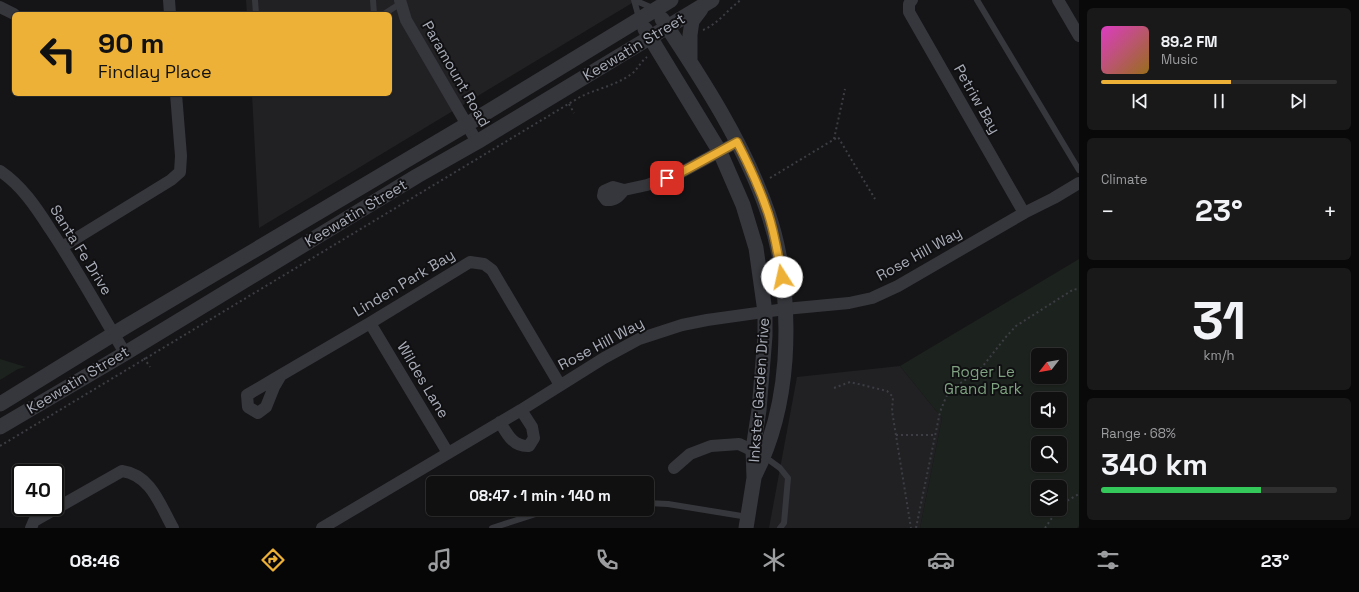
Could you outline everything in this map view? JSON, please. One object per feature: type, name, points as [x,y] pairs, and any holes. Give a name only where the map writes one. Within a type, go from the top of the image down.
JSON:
[{"type":"street","points":[[169,0],[170,12]]},
{"type":"street","name":"Keewatin Street","points":[[0,404],[671,0]]},
{"type":"street","name":"Petriw Bay","points":[[912,0],[909,4],[909,12],[1024,213]]},
{"type":"street","points":[[1058,0],[1079,36]]},
{"type":"street","name":"Paramount Road","points":[[401,2],[406,20],[477,142]]},
{"type":"street","points":[[690,62],[690,35],[692,21],[708,3]]},
{"type":"street","name":"Keewatin Street","points":[[0,427],[410,180],[477,142],[708,3]]},
{"type":"street","points":[[0,7],[12,13]]},
{"type":"street","name":"Inkster Garden Drive","points":[[656,9],[690,62],[737,142],[756,181],[768,214],[778,256],[785,309],[783,384],[774,429],[759,453]]},
{"type":"street","name":"Inkster Garden Drive","points":[[639,20],[720,152],[743,205],[756,248],[765,312],[765,336],[759,410],[759,453],[747,523]]},
{"type":"street","points":[[62,247],[171,180],[180,172],[181,156],[176,96]]},
{"type":"street","points":[[624,190],[646,185],[682,172],[737,142]]},
{"type":"street","name":"Santa Fe Drive","points":[[0,172],[12,179],[33,203],[62,247],[125,353]]},
{"type":"street","name":"Rose Hill Way","points":[[322,528],[639,339],[663,330],[707,320],[849,302],[878,295],[898,286],[1079,183]]},
{"type":"street","name":"Linden Park Bay","points":[[281,375],[470,262],[484,264],[492,270],[560,385]]},
{"type":"street","name":"Wildes Lane","points":[[370,323],[448,453]]},
{"type":"street","points":[[500,422],[514,442],[521,446],[529,446],[534,438],[532,428],[521,410]]},
{"type":"street","points":[[674,468],[690,454],[711,446],[739,444],[759,453]]},
{"type":"street","points":[[31,528],[34,521],[122,470],[136,474],[150,486],[173,528]]},
{"type":"lane","points":[[255,0],[256,12]]},
{"type":"lane","points":[[373,0],[374,12]]},
{"type":"lane","points":[[634,0],[656,9]]},
{"type":"lane","points":[[634,0],[639,20]]},
{"type":"lane","points":[[977,0],[1079,170]]},
{"type":"lane","points":[[387,12],[401,2]]},
{"type":"lane","points":[[759,453],[780,468],[788,478],[784,523],[780,528]]},
{"type":"lane","points":[[654,503],[668,504],[747,523]]},
{"type":"lane","points":[[492,528],[530,516]]},
{"type":"path","points":[[699,32],[711,26],[733,5],[741,0]]},
{"type":"path","points":[[0,446],[568,104],[585,95],[610,86],[632,74],[640,62]]},
{"type":"path","points":[[834,139],[845,89]]},
{"type":"path","points":[[565,98],[574,113]]},
{"type":"path","points":[[770,178],[838,137],[875,199]]},
{"type":"path","points":[[916,528],[940,412],[951,389],[979,371],[1016,326],[1074,289],[1079,290]]},
{"type":"path","points":[[141,352],[150,367]]},
{"type":"path","points":[[834,388],[850,382],[887,391],[893,397],[892,411],[911,528]]},
{"type":"path","points":[[896,435],[935,435]]},
{"type":"path","points":[[1067,501],[1079,494]]},
{"type":"path","points":[[1045,528],[1053,516]]},
{"type":"shaded area","points":[[246,0],[637,0],[259,228],[252,96],[392,96],[392,12],[247,12]]},
{"type":"shaded area","points":[[900,366],[942,418],[920,528],[769,528],[797,377]]},
{"type":"green space","name":"Roger Le Grand Park","points":[[1079,259],[1079,526],[1077,528],[920,528],[942,418],[900,366]]},
{"type":"green space","points":[[0,359],[26,367],[18,369],[0,380]]},
{"type":"route","points":[[667,178],[682,172],[737,142],[756,181],[768,214],[782,277]]}]
